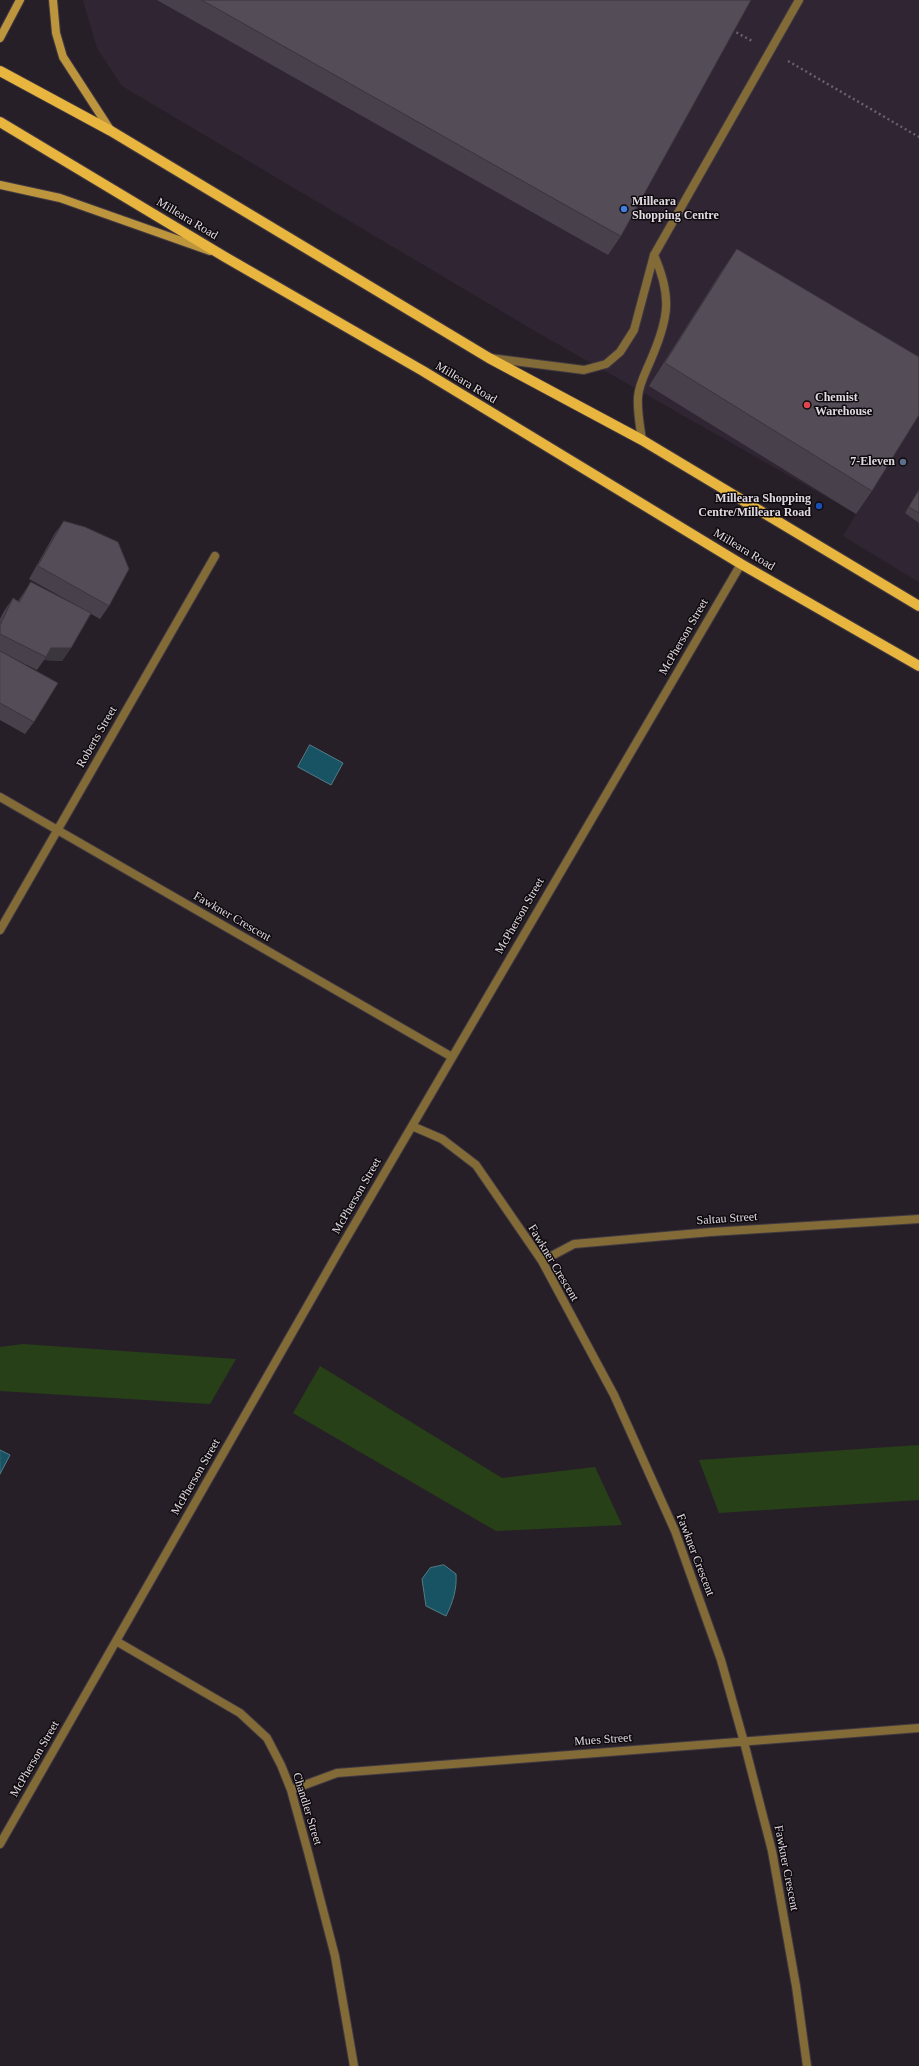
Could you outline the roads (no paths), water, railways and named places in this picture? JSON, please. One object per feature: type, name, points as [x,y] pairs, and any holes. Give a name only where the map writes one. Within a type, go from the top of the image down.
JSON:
[{"type":"main road","points":[[0,38],[20,0]]},
{"type":"main road","points":[[53,0],[56,33],[63,57],[111,131]]},
{"type":"main road","points":[[0,71],[111,131],[489,358],[642,440],[919,606]]},
{"type":"main road","name":"Milleara Road","points":[[0,122],[225,257],[423,371],[741,564],[919,666]]},
{"type":"main road","points":[[0,185],[60,198],[225,257]]},
{"type":"street","points":[[489,358],[584,370],[606,364],[620,352],[634,330],[654,255],[799,0]]},
{"type":"street","points":[[642,440],[638,397],[642,378],[652,357],[666,318],[668,298],[663,274],[654,255]]},
{"type":"street","name":"Roberts Street","points":[[0,930],[215,556]]},
{"type":"street","name":"McPherson Street","points":[[0,1844],[340,1249],[741,564]]},
{"type":"street","name":"Fawkner Crescent","points":[[0,798],[452,1057]]},
{"type":"street","name":"Fawkner Crescent","points":[[412,1126],[442,1140],[476,1165],[542,1261],[614,1395],[675,1531],[721,1660],[772,1851],[796,1986],[807,2066]]},
{"type":"street","name":"Saltau Street","points":[[542,1261],[574,1244],[711,1232],[919,1219]]},
{"type":"street","name":"Chandler Street","points":[[116,1641],[240,1713],[267,1738],[291,1790],[335,1956],[354,2066]]},
{"type":"street","name":"Mues Street","points":[[291,1790],[337,1773],[919,1728]]},
{"type":"water","points":[[310,745],[343,763],[331,785],[298,767]]},
{"type":"water","points":[[0,1450],[10,1455],[0,1474]]},
{"type":"water","points":[[444,1565],[456,1574],[454,1595],[446,1616],[426,1606],[422,1579],[430,1568]]},
{"type":"place","name":"Milleara Shopping Centre","points":[[624,209]]},
{"type":"place","name":"Chemist Warehouse","points":[[807,405]]},
{"type":"place","name":"7-Eleven","points":[[903,462]]},
{"type":"place","name":"Milleara Shopping Centre/Milleara Road","points":[[819,506]]}]
